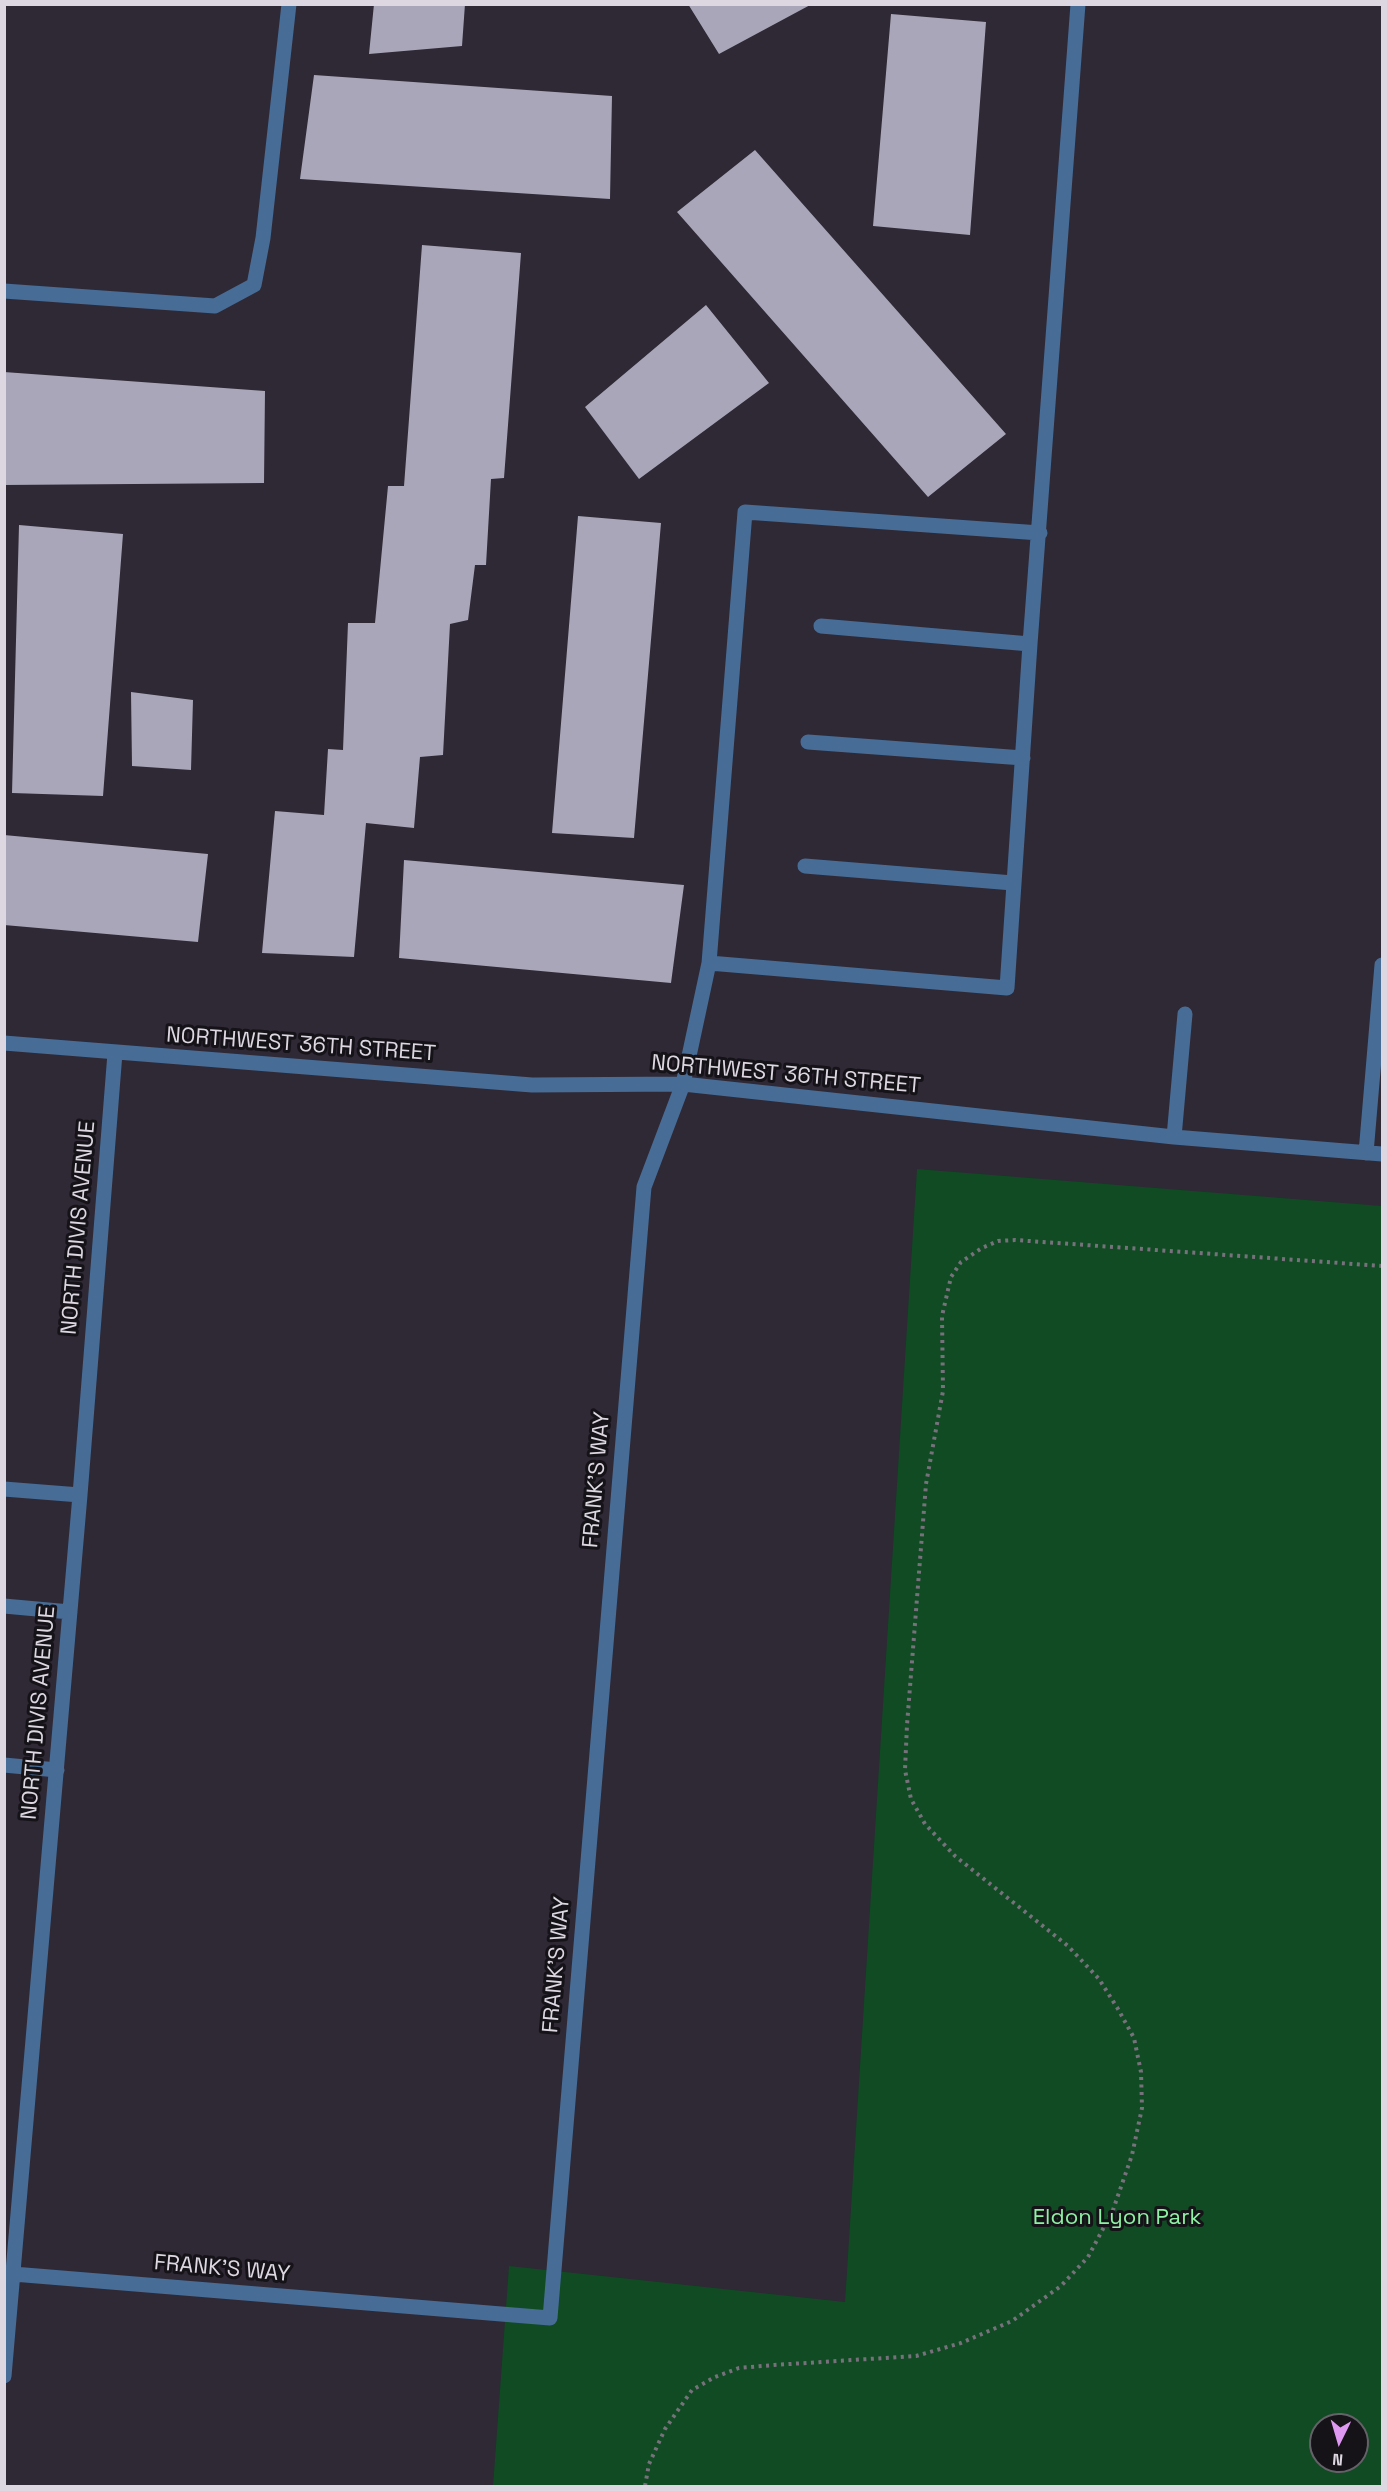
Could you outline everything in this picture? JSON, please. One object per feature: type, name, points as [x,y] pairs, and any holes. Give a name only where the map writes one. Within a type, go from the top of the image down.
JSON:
[{"type":"street","points":[[4,291],[215,306],[254,285],[262,237],[289,4]]},
{"type":"street","points":[[709,963],[1007,988],[1030,644],[1078,4]]},
{"type":"street","points":[[683,1084],[709,963],[745,512],[1040,533]]},
{"type":"street","points":[[821,626],[1030,644]]},
{"type":"street","points":[[808,742],[1023,758]]},
{"type":"street","points":[[805,866],[1013,884]]},
{"type":"street","points":[[1366,1153],[1383,965]]},
{"type":"street","points":[[1174,1137],[1185,1014]]},
{"type":"street","name":"NORTHWEST 36TH STREET","points":[[4,1043],[532,1085],[683,1084],[1174,1137],[1383,1154]]},
{"type":"street","name":"NORTH DIVIS AVENUE","points":[[4,2376],[57,1770],[115,1053]]},
{"type":"street","name":"FRANK'S WAY","points":[[14,2274],[550,2318],[644,1187],[683,1084]]},
{"type":"street","points":[[4,1489],[80,1495]]},
{"type":"street","points":[[4,1606],[70,1612]]},
{"type":"street","points":[[4,1765],[57,1770]]},
{"type":"path","points":[[645,2487],[649,2464],[665,2429],[692,2390],[715,2377],[739,2368],[916,2356],[961,2343],[1012,2321],[1061,2286],[1088,2257],[1113,2210],[1132,2155],[1142,2108],[1141,2072],[1134,2038],[1118,2008],[1099,1979],[1068,1946],[954,1856],[925,1824],[911,1799],[905,1770],[926,1484],[943,1391],[942,1316],[951,1277],[961,1262],[982,1248],[998,1241],[1015,1240],[1383,1266]]},
{"type":"green space","name":"Eldon Lyon Park","points":[[917,1169],[1382,1206],[1382,2486],[493,2486],[509,2266],[845,2302]]},
{"type":"building","points":[[374,4],[465,4],[462,46],[369,54]]},
{"type":"building","points":[[688,4],[812,4],[719,54]]},
{"type":"building","points":[[891,14],[986,22],[970,235],[873,226]]},
{"type":"building","points":[[314,75],[612,96],[610,199],[300,179]]},
{"type":"building","points":[[755,150],[1006,434],[928,497],[677,212]]},
{"type":"building","points":[[422,245],[521,253],[504,478],[491,479],[486,565],[475,565],[468,620],[450,624],[443,755],[420,757],[414,828],[366,823],[354,957],[262,953],[275,811],[324,815],[328,749],[343,750],[348,623],[375,623],[388,486],[404,486]]},
{"type":"building","points":[[706,305],[769,383],[639,479],[585,407]]},
{"type":"building","points":[[4,372],[265,391],[264,483],[4,485]]},
{"type":"building","points":[[578,516],[661,523],[634,838],[552,833]]},
{"type":"building","points":[[19,525],[123,534],[103,796],[12,793]]},
{"type":"building","points":[[131,692],[193,700],[191,770],[132,766]]},
{"type":"building","points":[[4,835],[208,854],[198,942],[4,925]]},
{"type":"building","points":[[404,860],[684,885],[671,983],[399,958]]}]
